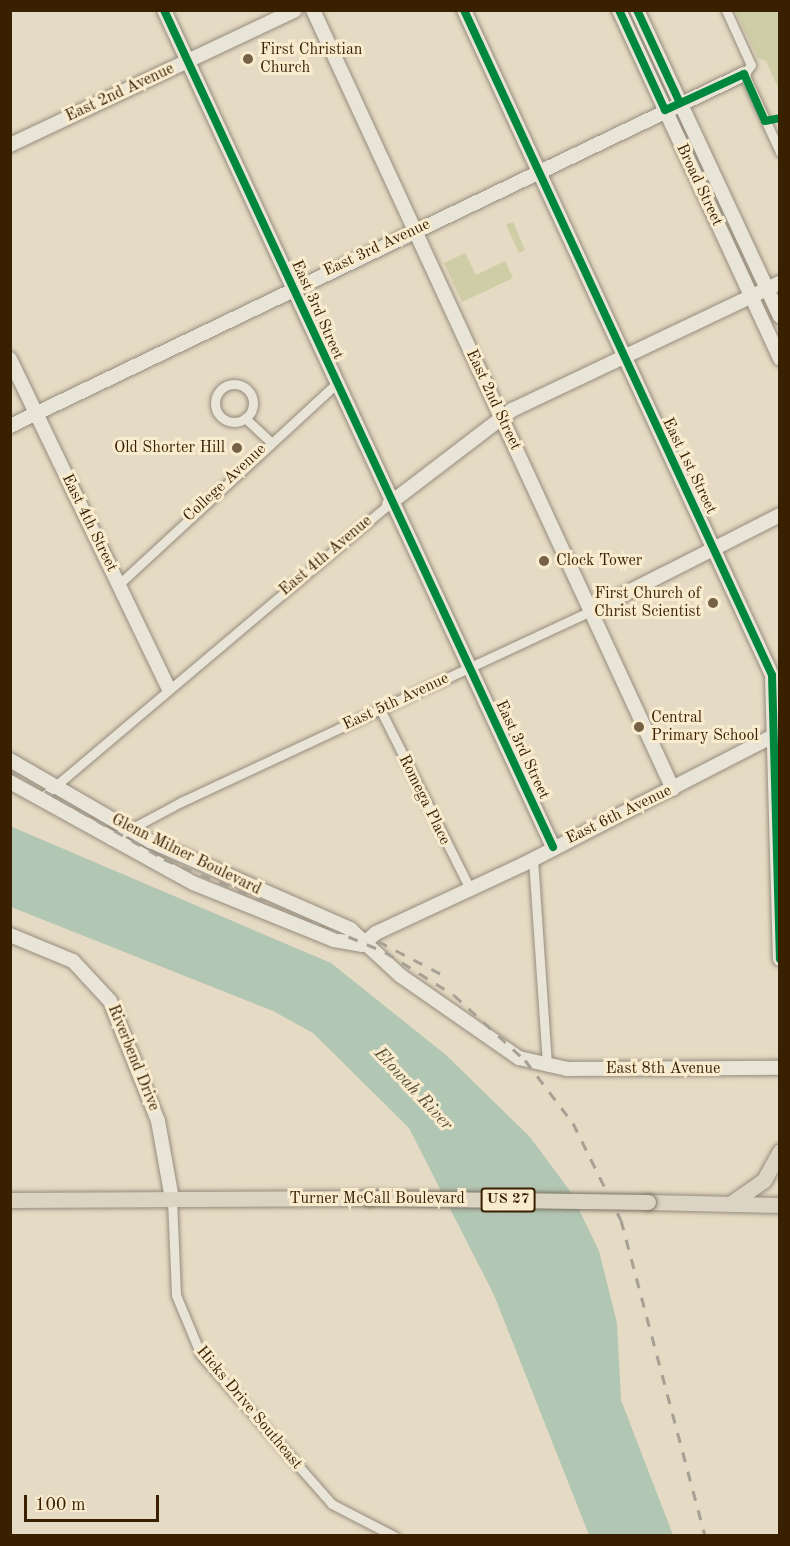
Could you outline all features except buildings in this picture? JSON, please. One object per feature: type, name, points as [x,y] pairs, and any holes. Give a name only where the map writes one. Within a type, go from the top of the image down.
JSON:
[{"type":"main road","points":[[730,1204],[764,1180],[780,1151]]},
{"type":"main road","name":"Turner McCall Boulevard","points":[[10,1200],[369,1198],[780,1205]]},
{"type":"street","name":"East 3rd Street","points":[[164,10],[389,504],[553,847]]},
{"type":"street","name":"East 2nd Avenue","points":[[10,145],[296,10]]},
{"type":"street","name":"East 2nd Street","points":[[313,10],[673,789]]},
{"type":"street","name":"East 1st Street","points":[[464,10],[621,355],[772,675],[777,735],[780,959]]},
{"type":"street","name":"Broad Street","points":[[619,10],[780,359]]},
{"type":"street","name":"Broad Street","points":[[637,10],[680,103],[773,286],[780,316]]},
{"type":"street","points":[[726,10],[780,152]]},
{"type":"street","name":"East 3rd Avenue","points":[[10,426],[747,70]]},
{"type":"street","name":"East 4th Avenue","points":[[40,799],[53,785],[168,687],[389,504],[501,416],[621,355],[773,286]]},
{"type":"street","name":"East 4th Street","points":[[10,359],[168,687]]},
{"type":"street","name":"College Avenue","points":[[118,585],[270,441],[336,384]]},
{"type":"street","points":[[239,385],[249,392],[253,404],[245,418],[233,422],[218,413],[216,401],[224,387],[239,385]]},
{"type":"street","points":[[245,418],[270,441]]},
{"type":"street","name":"East 5th Avenue","points":[[110,840],[127,828],[591,611],[780,515]]},
{"type":"street","points":[[772,675],[780,688]]},
{"type":"street","name":"Romega Place","points":[[380,709],[470,890]]},
{"type":"street","name":"East 6th Avenue","points":[[362,945],[376,933],[533,859],[777,735]]},
{"type":"street","name":"Glenn Milner Boulevard","points":[[10,759],[127,828],[222,876],[343,926],[362,945],[508,1052],[547,1067]]},
{"type":"street","name":"Glenn Milner Boulevard","points":[[10,782],[110,840],[253,909],[362,945]]},
{"type":"street","points":[[533,859],[547,1067]]},
{"type":"street","name":"Riverbend Drive","points":[[10,935],[73,961],[110,1001],[158,1120],[172,1199]]},
{"type":"street","name":"East 8th Avenue","points":[[547,1067],[780,1068]]},
{"type":"street","name":"Hicks Drive Southeast","points":[[172,1199],[176,1295],[201,1355],[332,1503],[394,1536]]},
{"type":"green space","points":[[735,11],[779,11],[779,90],[766,61],[758,58]]},
{"type":"green space","points":[[513,222],[525,250],[519,253],[506,225]]},
{"type":"green space","points":[[465,253],[476,275],[505,261],[513,278],[462,302],[444,263]]},
{"type":"water","name":"Etowah River","points":[[10,826],[331,963],[446,1055],[530,1137],[570,1191],[599,1251],[617,1323],[621,1400],[673,1535],[589,1535],[494,1295],[409,1128],[313,1033],[273,1011],[11,907]]},
{"type":"railway","points":[[10,771],[164,859],[385,952],[454,995],[525,1060],[573,1123],[621,1220],[705,1536]]},
{"type":"railway","points":[[378,941],[447,977]]},
{"type":"cycle path","points":[[164,10],[553,847]]},
{"type":"cycle path","points":[[464,10],[772,675],[780,959]]},
{"type":"cycle path","points":[[619,10],[665,110],[744,74],[765,121],[780,118]]},
{"type":"cycle path","points":[[637,10],[680,103]]},
{"type":"place","name":"First Christian Church","points":[[248,59]]},
{"type":"place","name":"Old Shorter Hill","points":[[237,448]]},
{"type":"place","name":"Clock Tower","points":[[544,561]]},
{"type":"place","name":"First Church of Christ Scientist","points":[[713,603]]},
{"type":"place","name":"Central Primary School","points":[[639,727]]}]
